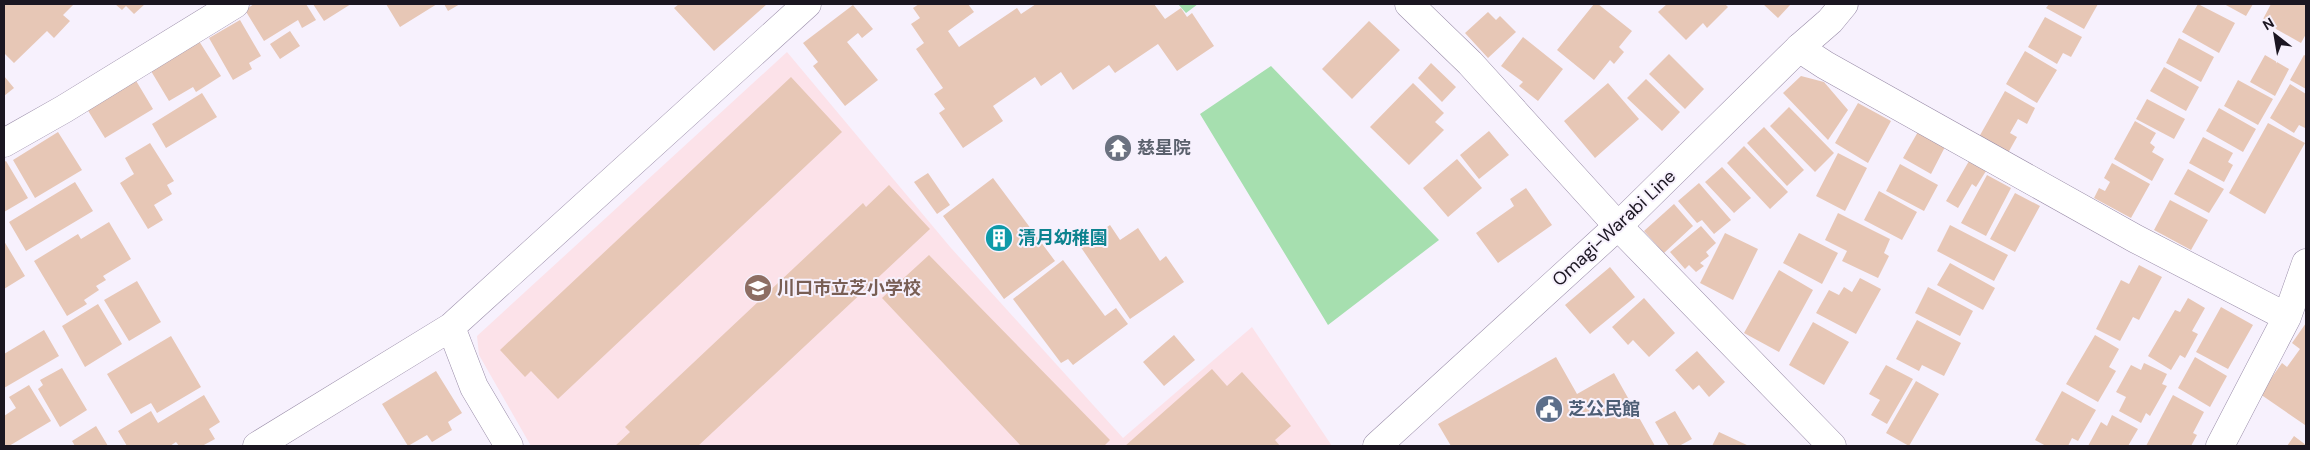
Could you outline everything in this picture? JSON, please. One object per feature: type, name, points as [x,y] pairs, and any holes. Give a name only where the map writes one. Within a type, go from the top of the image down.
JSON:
[{"type":"street","points":[[4,143],[64,109],[235,4]]},
{"type":"street","points":[[257,446],[451,327],[807,4]]},
{"type":"street","points":[[1409,4],[1470,63],[1618,226],[1832,446]]},
{"type":"street","name":"Omagi-Warabi Line","points":[[1378,446],[1618,226],[1830,21],[1844,4]]},
{"type":"street","points":[[1800,48],[1825,65],[2136,239],[2287,317]]},
{"type":"street","points":[[2220,446],[2287,317],[2306,263]]},
{"type":"street","points":[[451,327],[474,387],[509,446]]},
{"type":"shaded area","name":"川口市立芝小学校","points":[[787,52],[951,248],[1123,438],[1252,327],[1332,446],[531,446],[479,355],[477,336]]},
{"type":"green space","points":[[1178,4],[1198,4],[1186,13]]},
{"type":"green space","points":[[1271,66],[1439,240],[1328,325],[1200,114]]},
{"type":"building","points":[[4,4],[74,4],[63,15],[70,21],[54,38],[47,31],[14,63],[4,53]]},
{"type":"building","points":[[115,4],[145,4],[134,14],[126,6],[122,10]]},
{"type":"building","points":[[254,4],[306,4],[316,20],[302,28],[298,20],[264,41],[245,10]]},
{"type":"building","points":[[313,4],[351,4],[324,21]]},
{"type":"building","points":[[386,4],[437,4],[400,27]]},
{"type":"building","points":[[444,4],[460,4],[448,11]]},
{"type":"building","points":[[679,4],[767,4],[714,51],[674,8]]},
{"type":"building","points":[[919,4],[968,4],[974,12],[948,31],[959,47],[1017,8],[1021,14],[1036,4],[1154,4],[1165,19],[1181,8],[1187,17],[1192,13],[1214,46],[1177,71],[1158,44],[1115,73],[1109,65],[1073,90],[1061,72],[1041,86],[1035,77],[993,106],[1003,121],[963,148],[939,113],[945,109],[934,94],[943,88],[916,49],[924,43],[911,24],[920,18],[913,8]]},
{"type":"building","points":[[1594,4],[1598,4],[1632,31],[1619,47],[1624,52],[1614,64],[1610,60],[1594,80],[1557,50]]},
{"type":"building","points":[[1667,4],[1725,4],[1728,7],[1707,28],[1703,23],[1686,40],[1658,12]]},
{"type":"building","points":[[1763,4],[1791,4],[1778,18]]},
{"type":"building","points":[[2049,4],[2098,4],[2084,29],[2046,8]]},
{"type":"building","points":[[2198,4],[2235,23],[2219,53],[2182,32]]},
{"type":"building","points":[[2224,4],[2253,4],[2246,16]]},
{"type":"building","points":[[2271,4],[2306,4],[2306,34],[2301,43],[2262,21]]},
{"type":"building","points":[[853,5],[873,29],[862,38],[858,33],[847,42],[878,80],[845,106],[813,66],[818,62],[803,43]]},
{"type":"building","points":[[1488,12],[1496,20],[1500,16],[1516,32],[1488,58],[1465,33]]},
{"type":"building","points":[[2045,17],[2082,37],[2071,57],[2063,53],[2057,64],[2028,47]]},
{"type":"building","points":[[240,20],[261,56],[249,63],[252,69],[233,80],[209,38]]},
{"type":"building","points":[[1369,21],[1400,50],[1352,99],[1322,69]]},
{"type":"building","points":[[290,31],[300,46],[280,59],[270,44]]},
{"type":"building","points":[[1523,37],[1563,69],[1538,101],[1519,86],[1523,82],[1501,66]]},
{"type":"building","points":[[2179,38],[2214,57],[2201,82],[2166,63]]},
{"type":"building","points":[[199,41],[221,76],[196,92],[193,87],[169,101],[151,71]]},
{"type":"building","points":[[2025,51],[2057,70],[2037,103],[2006,84]]},
{"type":"building","points":[[1669,54],[1704,89],[1685,109],[1649,74]]},
{"type":"building","points":[[2265,55],[2289,69],[2275,96],[2250,82]]},
{"type":"building","points":[[2304,55],[2306,56],[2306,89],[2290,80]]},
{"type":"building","points":[[1431,63],[1456,87],[1442,102],[1418,78]]},
{"type":"building","points":[[2164,67],[2199,87],[2186,111],[2150,91]]},
{"type":"building","points":[[4,76],[14,88],[4,96]]},
{"type":"building","points":[[1801,76],[1824,82],[1848,110],[1828,140],[1783,93]]},
{"type":"building","points":[[791,77],[842,132],[558,399],[531,371],[525,377],[500,350]]},
{"type":"building","points":[[135,79],[153,109],[105,138],[87,109]]},
{"type":"building","points":[[1646,79],[1680,112],[1662,131],[1627,98]]},
{"type":"building","points":[[2238,80],[2273,99],[2258,125],[2224,106]]},
{"type":"building","points":[[1413,83],[1444,113],[1435,122],[1444,130],[1409,165],[1370,127]]},
{"type":"building","points":[[1608,83],[1639,119],[1595,158],[1564,121]]},
{"type":"building","points":[[2290,84],[2306,94],[2306,126],[2305,128],[2299,125],[2294,133],[2270,118]]},
{"type":"building","points":[[2005,91],[2035,108],[2027,124],[2018,119],[2010,133],[2017,137],[2008,153],[1979,137]]},
{"type":"building","points":[[202,93],[217,117],[166,148],[152,124]]},
{"type":"building","points":[[2147,99],[2185,119],[2174,139],[2136,119]]},
{"type":"building","points":[[1858,103],[1891,121],[1868,163],[1835,143]]},
{"type":"building","points":[[1789,107],[1834,153],[1815,172],[1770,126]]},
{"type":"building","points":[[2219,108],[2256,129],[2243,152],[2206,131]]},
{"type":"building","points":[[2135,121],[2156,133],[2150,143],[2155,147],[2152,152],[2164,159],[2152,181],[2114,159]]},
{"type":"building","points":[[2268,123],[2305,143],[2265,214],[2229,193]]},
{"type":"building","points":[[1764,127],[1804,170],[1787,186],[1747,143]]},
{"type":"building","points":[[1919,130],[1946,145],[1931,174],[1903,158]]},
{"type":"building","points":[[1489,131],[1509,155],[1479,179],[1460,155]]},
{"type":"building","points":[[58,132],[82,170],[35,198],[13,160]]},
{"type":"building","points":[[2203,137],[2233,153],[2228,162],[2233,165],[2224,182],[2189,163]]},
{"type":"building","points":[[150,143],[174,181],[167,185],[172,194],[154,205],[163,220],[148,229],[120,183],[134,174],[125,158]]},
{"type":"building","points":[[1744,146],[1788,192],[1770,209],[1727,163]]},
{"type":"building","points":[[1838,153],[1867,168],[1845,211],[1816,196]]},
{"type":"building","points":[[1457,159],[1482,188],[1448,217],[1423,188]]},
{"type":"building","points":[[6,161],[28,198],[4,212],[4,162]]},
{"type":"building","points":[[1969,161],[1986,171],[1976,187],[1972,184],[1958,208],[1946,201]]},
{"type":"building","points":[[2112,163],[2150,184],[2131,218],[2094,198],[2099,188],[2105,191],[2110,182],[2104,178]]},
{"type":"building","points":[[1900,164],[1938,185],[1924,211],[1886,191]]},
{"type":"building","points":[[1722,167],[1751,198],[1734,213],[1705,182]]},
{"type":"building","points":[[2188,169],[2224,189],[2209,213],[2174,194]]},
{"type":"building","points":[[928,173],[950,205],[937,214],[914,182]]},
{"type":"building","points":[[1987,175],[2011,188],[1986,236],[1961,223]]},
{"type":"building","name":"清月幼稚園","points":[[993,178],[1055,261],[1004,299],[943,216]]},
{"type":"building","points":[[75,182],[93,211],[26,251],[9,222]]},
{"type":"building","points":[[1699,183],[1731,220],[1714,234],[1702,220],[1697,223],[1678,201]]},
{"type":"building","points":[[889,185],[930,229],[698,446],[615,446],[630,432],[625,427],[863,203],[866,207]]},
{"type":"building","points":[[1526,188],[1552,225],[1498,263],[1476,233],[1514,206],[1510,199]]},
{"type":"building","points":[[1879,191],[1917,212],[1902,240],[1864,220]]},
{"type":"building","points":[[2015,193],[2040,206],[2015,252],[1990,239]]},
{"type":"building","points":[[2170,200],[2208,220],[2191,250],[2154,230]]},
{"type":"building","points":[[1674,204],[1693,226],[1664,253],[1644,231]]},
{"type":"building","points":[[1838,213],[1890,239],[1884,253],[1889,256],[1878,278],[1842,261],[1847,251],[1825,240]]},
{"type":"building","points":[[109,222],[131,259],[103,276],[106,280],[96,286],[99,290],[84,300],[87,304],[67,316],[34,261],[78,234],[81,239]]},
{"type":"building","points":[[1110,225],[1120,240],[1138,228],[1160,261],[1166,256],[1184,282],[1130,319],[1080,246]]},
{"type":"building","points":[[1950,225],[2008,255],[1994,281],[1937,251]]},
{"type":"building","points":[[1701,226],[1716,243],[1706,252],[1709,256],[1700,263],[1704,266],[1696,272],[1689,265],[1685,269],[1670,252]]},
{"type":"building","points":[[1725,233],[1758,249],[1733,300],[1700,283]]},
{"type":"building","points":[[1799,233],[1838,253],[1822,284],[1783,263]]},
{"type":"building","points":[[4,241],[25,276],[4,289]]},
{"type":"building","points":[[929,255],[1110,440],[1104,446],[1021,446],[882,298]]},
{"type":"building","points":[[1063,260],[1105,316],[1116,308],[1128,324],[1073,365],[1068,359],[1061,363],[1013,299]]},
{"type":"building","points":[[1950,263],[1995,288],[1983,310],[1937,285]]},
{"type":"building","points":[[2139,265],[2162,277],[2139,320],[2133,317],[2120,341],[2096,329],[2121,280],[2129,284]]},
{"type":"building","points":[[1610,267],[1635,297],[1590,334],[1565,305]]},
{"type":"building","points":[[1779,270],[1813,290],[1779,352],[1744,333]]},
{"type":"building","points":[[1860,278],[1881,289],[1856,334],[1816,313],[1829,290],[1839,295],[1844,287],[1852,292]]},
{"type":"building","points":[[137,281],[161,322],[129,341],[104,300]]},
{"type":"building","points":[[1928,287],[1973,311],[1960,336],[1915,313]]},
{"type":"building","points":[[1644,298],[1675,333],[1649,357],[1633,340],[1628,345],[1612,327]]},
{"type":"building","points":[[2188,298],[2205,308],[2192,331],[2198,334],[2185,358],[2180,355],[2171,370],[2148,356],[2175,310],[2180,312]]},
{"type":"building","points":[[98,304],[122,344],[85,367],[62,326]]},
{"type":"building","points":[[2221,307],[2253,325],[2228,369],[2196,352]]},
{"type":"building","points":[[1917,320],[1961,343],[1944,376],[1922,365],[1919,371],[1896,359]]},
{"type":"building","points":[[1813,322],[1849,342],[1824,385],[1789,365]]},
{"type":"building","points":[[2306,323],[2305,425],[2260,394],[2282,363],[2287,367],[2300,349],[2292,343]]},
{"type":"building","points":[[44,330],[59,356],[4,388],[4,354]]},
{"type":"building","points":[[1174,335],[1195,360],[1164,386],[1143,362]]},
{"type":"building","points":[[2095,335],[2119,349],[2109,367],[2116,371],[2098,402],[2066,384]]},
{"type":"building","points":[[171,336],[201,387],[157,413],[151,403],[131,414],[107,374]]},
{"type":"building","points":[[1697,351],[1725,382],[1709,397],[1699,385],[1693,390],[1675,370]]},
{"type":"building","name":"芝公民館","points":[[1556,357],[1577,394],[1614,373],[1655,446],[1451,446],[1438,424]]},
{"type":"building","points":[[2195,357],[2227,376],[2210,407],[2178,388]]},
{"type":"building","points":[[2144,363],[2167,374],[2162,384],[2167,386],[2150,416],[2146,413],[2141,423],[2119,411],[2126,397],[2116,392],[2131,365],[2141,370]]},
{"type":"building","points":[[1886,365],[1913,379],[1887,424],[1871,415],[1880,400],[1869,394]]},
{"type":"building","points":[[62,368],[87,410],[60,427],[38,389],[43,385],[40,380]]},
{"type":"building","points":[[1212,369],[1227,386],[1242,372],[1291,426],[1275,440],[1280,446],[1125,446]]},
{"type":"building","points":[[436,371],[462,413],[448,422],[452,430],[432,442],[427,435],[408,446],[382,404]]},
{"type":"building","points":[[1916,381],[1939,394],[1909,446],[1886,433]]},
{"type":"building","points":[[29,385],[51,421],[9,446],[4,446],[4,416],[16,408],[9,397]]},
{"type":"building","points":[[2062,391],[2096,410],[2078,441],[2072,438],[2068,446],[2046,446],[2035,440]]},
{"type":"building","points":[[204,395],[220,422],[209,429],[215,439],[202,446],[179,446],[176,442],[170,446],[127,446],[118,431],[151,411],[158,423]]},
{"type":"building","points":[[2173,395],[2204,412],[2193,433],[2197,435],[2191,446],[2146,446]]},
{"type":"building","points":[[1675,411],[1692,439],[1679,446],[1669,446],[1655,422]]},
{"type":"building","points":[[2112,415],[2138,429],[2128,446],[2088,446],[2101,422],[2107,426]]},
{"type":"building","points":[[96,426],[108,446],[75,446],[72,441]]},
{"type":"building","points":[[1719,432],[1749,446],[1712,446]]},
{"type":"building","points":[[2294,436],[2306,445],[2306,446],[2287,446]]},
{"type":"place","name":"慈星院","points":[[1118,148]]},
{"type":"place","name":"清月幼稚園","points":[[999,238]]},
{"type":"place","name":"川口市立芝小学校","points":[[758,288]]},
{"type":"place","name":"芝公民館","points":[[1549,409]]}]
